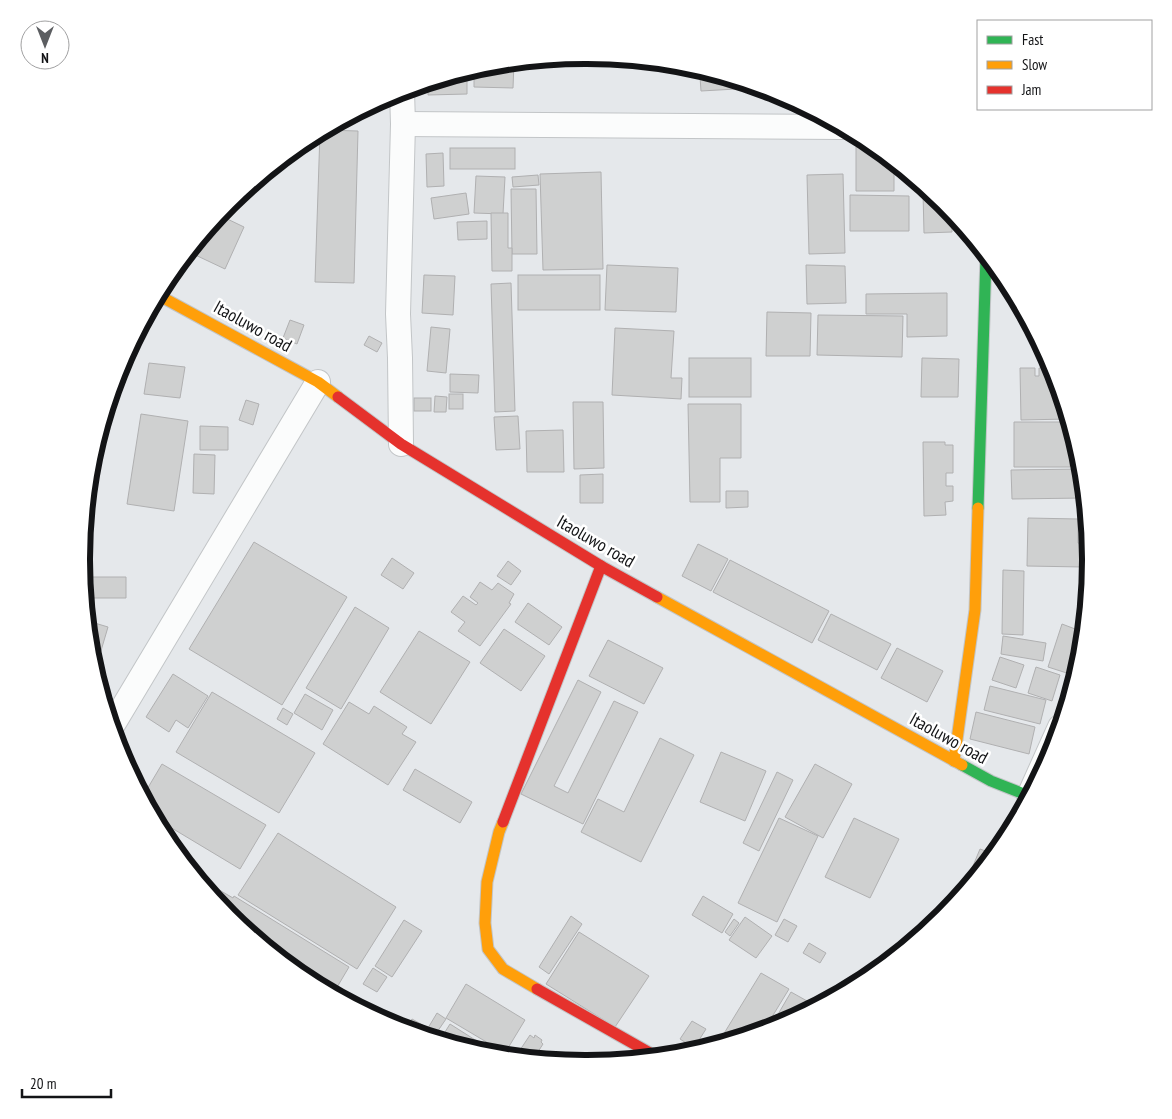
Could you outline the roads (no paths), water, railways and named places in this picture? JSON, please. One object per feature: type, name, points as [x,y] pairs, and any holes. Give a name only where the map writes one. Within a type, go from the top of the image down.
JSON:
[{"type":"street","points":[[401,444],[398,314],[402,99]]},
{"type":"street","points":[[403,124],[828,127]]},
{"type":"street","points":[[954,761],[976,610],[986,267]]},
{"type":"street","name":"Itaoluwo road","points":[[165,299],[318,382],[401,444],[600,566],[991,781],[1023,794]]},
{"type":"street","points":[[117,718],[318,382]]},
{"type":"street","points":[[600,566],[499,832],[487,882],[485,923],[488,949],[503,969],[647,1051]]}]
